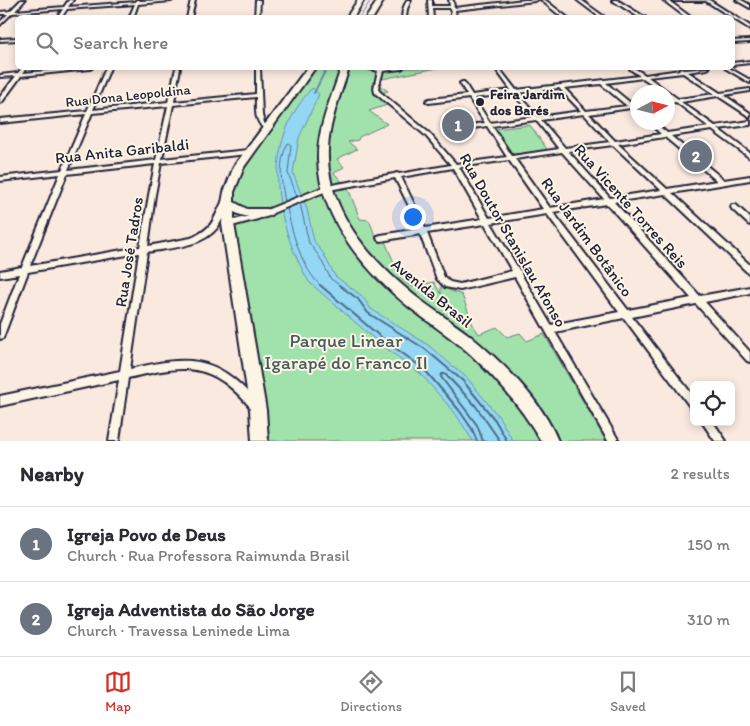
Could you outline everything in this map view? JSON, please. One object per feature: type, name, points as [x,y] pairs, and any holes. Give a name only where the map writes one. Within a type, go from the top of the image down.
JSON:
[{"type":"highway","points":[[350,15],[361,0]]},
{"type":"highway","points":[[372,15],[381,0]]},
{"type":"highway","points":[[260,441],[258,410],[228,224],[228,198],[232,178],[248,152],[310,70]]},
{"type":"highway","name":"Avenida Brasil","points":[[344,70],[324,141],[323,166],[328,188],[344,225],[380,273],[408,298],[461,338],[493,367],[518,396],[550,441]]},
{"type":"highway","points":[[228,198],[245,213],[269,212]]},
{"type":"street","points":[[0,24],[23,0]]},
{"type":"street","points":[[61,15],[71,0]]},
{"type":"street","points":[[0,13],[137,1],[171,0]]},
{"type":"street","points":[[190,15],[193,0]]},
{"type":"street","points":[[257,15],[258,0]]},
{"type":"street","points":[[404,15],[404,9],[408,0]]},
{"type":"street","points":[[430,0],[431,15]]},
{"type":"street","points":[[451,0],[453,15]]},
{"type":"street","points":[[430,7],[452,8],[535,0]]},
{"type":"street","points":[[543,0],[562,15]]},
{"type":"street","points":[[579,0],[600,15]]},
{"type":"street","points":[[614,0],[639,15]]},
{"type":"street","points":[[665,0],[707,0],[730,15]]},
{"type":"street","points":[[665,0],[686,15]]},
{"type":"street","points":[[738,0],[750,7]]},
{"type":"street","points":[[131,15],[137,1]]},
{"type":"street","points":[[735,18],[750,28]]},
{"type":"street","points":[[0,40],[15,39]]},
{"type":"street","points":[[735,42],[750,41]]},
{"type":"street","points":[[735,64],[750,62]]},
{"type":"street","points":[[0,100],[22,70]]},
{"type":"street","points":[[0,76],[66,70]]},
{"type":"street","points":[[0,335],[24,270],[107,70]]},
{"type":"street","name":"Rua José Tadros","points":[[114,441],[159,161],[178,70]]},
{"type":"street","points":[[258,70],[260,120],[266,128]]},
{"type":"street","name":"Rua Doutor Stanislau Afonso","points":[[381,70],[376,88],[377,92],[426,134],[455,166],[614,441]]},
{"type":"street","name":"Rua Vicente Torres Reis","points":[[498,70],[535,118],[750,358]]},
{"type":"street","points":[[635,70],[656,85]]},
{"type":"street","points":[[429,101],[602,82],[676,70]]},
{"type":"street","points":[[683,70],[750,114]]},
{"type":"street","points":[[730,70],[750,82]]},
{"type":"street","points":[[602,82],[630,104]]},
{"type":"street","name":"Rua Jardim Botânico","points":[[462,83],[510,157],[549,212],[690,400]]},
{"type":"street","points":[[560,86],[614,143],[750,270]]},
{"type":"street","points":[[677,101],[750,90]]},
{"type":"street","name":"Rua Dona Leopoldina","points":[[0,121],[258,95]]},
{"type":"street","points":[[677,101],[750,156]]},
{"type":"street","points":[[453,129],[630,107]]},
{"type":"street","points":[[228,224],[248,220],[328,188],[510,157],[750,123]]},
{"type":"street","points":[[659,130],[723,183]]},
{"type":"street","name":"Rua Anita Garibaldi","points":[[0,179],[248,152]]},
{"type":"street","points":[[397,175],[424,232],[441,279],[448,284],[460,287],[518,273]]},
{"type":"street","points":[[381,238],[750,178]]},
{"type":"street","points":[[0,274],[184,243],[213,229],[228,198]]},
{"type":"street","points":[[734,207],[750,222]]},
{"type":"street","points":[[550,329],[626,316],[750,290]]},
{"type":"street","points":[[0,401],[176,366],[204,367],[223,376],[234,384],[258,410]]},
{"type":"street","points":[[710,426],[721,441]]},
{"type":"green space","name":"Parque Linear Igarapé do Franco II","points":[[312,70],[427,70],[377,80],[376,83],[388,91],[376,95],[387,105],[369,111],[387,124],[359,137],[358,140],[348,142],[357,149],[337,159],[344,167],[334,173],[348,188],[360,219],[369,220],[377,240],[384,239],[401,279],[412,287],[434,282],[441,294],[441,285],[462,295],[473,325],[479,334],[497,327],[507,337],[520,333],[527,341],[544,334],[606,441],[268,441],[233,224],[235,190],[248,156]]},
{"type":"green space","points":[[530,125],[549,152],[512,154],[496,129]]},
{"type":"water","points":[[312,88],[319,94],[299,138],[293,173],[307,209],[314,241],[323,253],[335,276],[362,296],[371,309],[428,345],[467,378],[499,417],[513,441],[473,441],[455,413],[420,373],[379,343],[309,282],[287,234],[278,184],[279,158],[285,134],[296,110]]},
{"type":"waterway","points":[[361,15],[371,0]]},
{"type":"waterway","points":[[314,93],[325,71]]},
{"type":"place","name":"Feira Jardim dos Barés","points":[[480,102]]},
{"type":"place","name":"Igreja Povo de Deus","points":[[458,125]]},
{"type":"place","name":"Igreja Adventista do São Jorge","points":[[696,156]]}]
